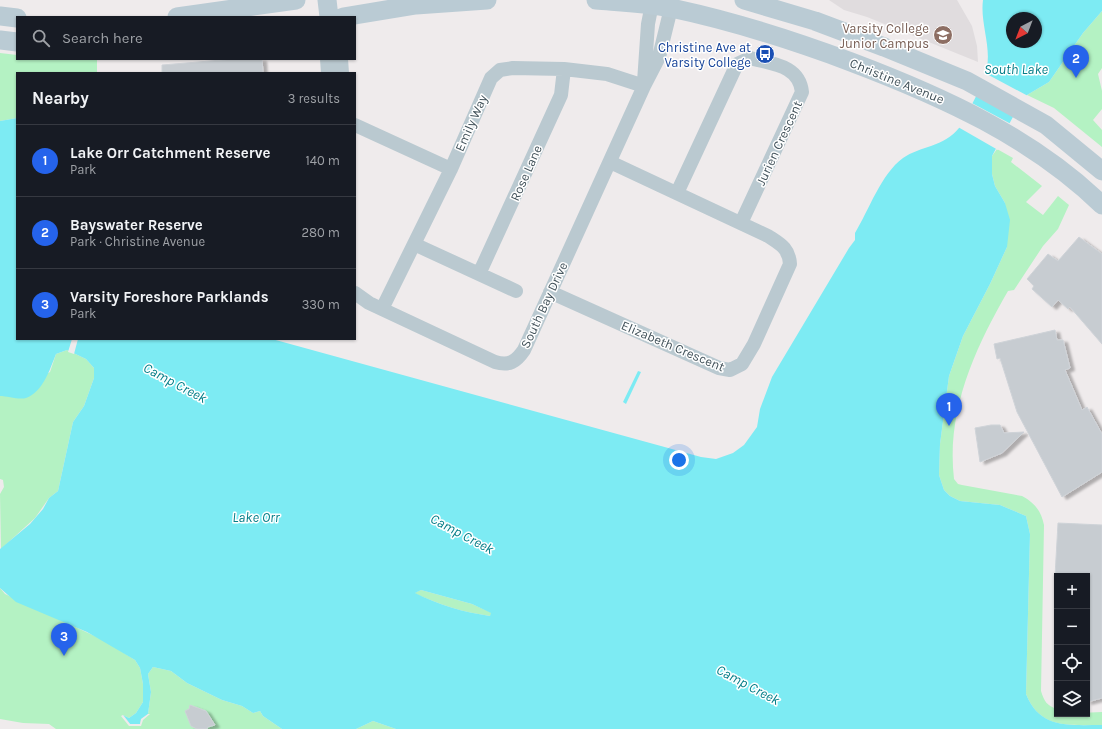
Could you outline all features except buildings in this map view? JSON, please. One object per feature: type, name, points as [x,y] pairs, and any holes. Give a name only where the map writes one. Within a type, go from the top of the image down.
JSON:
[{"type":"main road","points":[[185,16],[296,0]]},
{"type":"main road","points":[[327,0],[329,16]]},
{"type":"main road","points":[[349,16],[416,4],[487,0]]},
{"type":"main road","name":"Christine Avenue","points":[[596,0],[672,4],[787,38],[925,91],[1016,140],[1069,176],[1102,205]]},
{"type":"main road","name":"Christine Avenue","points":[[744,0],[815,21],[967,81],[1030,115],[1060,136],[1102,171]]},
{"type":"main road","points":[[0,16],[16,18]]},
{"type":"main road","points":[[0,40],[16,42]]},
{"type":"street","name":"South Bay Drive","points":[[644,86],[648,24],[652,2]]},
{"type":"street","name":"South Bay Drive","points":[[356,294],[382,309],[495,362],[510,363],[519,357],[524,350],[658,57],[672,4]]},
{"type":"street","name":"Jurien Crescent","points":[[677,193],[737,64],[750,58],[787,68],[796,74],[801,84],[802,92],[741,223]]},
{"type":"street","points":[[327,60],[328,72]]},
{"type":"street","points":[[341,60],[342,72]]},
{"type":"street","name":"Emily Way","points":[[382,309],[451,168],[488,84],[491,78],[500,70],[512,68],[564,69],[608,74],[644,86]]},
{"type":"street","name":"Rose Lane","points":[[479,274],[561,95],[564,69]]},
{"type":"street","points":[[356,125],[451,168]]},
{"type":"street","name":"Elizabeth Crescent","points":[[550,292],[719,368],[730,370],[742,364],[754,344],[790,264],[790,255],[786,248],[768,236],[610,162]]},
{"type":"street","points":[[414,244],[516,291]]},
{"type":"shaded area","name":"Varsity College Junior Campus","points":[[829,0],[957,0],[972,26],[977,46],[978,62],[867,17],[844,10]]},
{"type":"green space","points":[[1102,11],[1102,68],[1098,74],[1102,91],[1102,109],[1093,120],[1102,130],[1102,147],[1054,108],[1027,95],[1049,82],[1083,33]]},
{"type":"green space","points":[[0,53],[16,55],[16,60],[97,60],[97,72],[16,72],[16,118],[0,121]]},
{"type":"green space","points":[[997,149],[1013,158],[1011,162],[1042,186],[1026,202],[1043,215],[1058,196],[1069,205],[1058,229],[1043,246],[1014,290],[1008,291],[974,358],[959,405],[954,429],[954,479],[958,484],[962,485],[1022,496],[1034,505],[1039,512],[1044,525],[1041,691],[1043,698],[1046,703],[1054,708],[1054,717],[1090,717],[1090,713],[1102,712],[1102,725],[1056,723],[1039,714],[1026,694],[1030,534],[1026,516],[1000,505],[960,501],[950,496],[944,490],[939,475],[940,444],[949,376],[963,336],[1007,247],[1005,203],[995,186],[992,174],[992,156]]},
{"type":"green space","points":[[67,350],[86,359],[94,368],[94,378],[84,406],[73,422],[58,491],[49,498],[35,518],[1,549],[0,494],[4,487],[3,480],[0,479],[0,396],[9,396],[50,372],[56,354]]},
{"type":"green space","points":[[0,588],[5,594],[103,640],[135,660],[140,668],[143,684],[143,702],[136,713],[129,718],[123,715],[130,724],[148,714],[151,692],[148,674],[153,667],[171,671],[187,683],[222,700],[242,706],[253,713],[260,711],[263,716],[282,729],[56,729],[49,724],[23,723],[0,719]]},
{"type":"green space","points":[[421,590],[472,604],[492,613],[490,616],[461,610],[414,593]]},
{"type":"green space","points":[[373,721],[396,729],[356,729]]},
{"type":"water","name":"Lake Orr","points":[[983,0],[1102,0],[1102,11],[1083,33],[1049,82],[1027,95],[1022,100],[992,156],[992,174],[995,186],[1005,203],[1010,220],[1007,247],[963,336],[949,376],[940,444],[939,475],[944,490],[950,496],[960,501],[1000,505],[1026,516],[1030,534],[1026,694],[1039,714],[1047,719],[1056,723],[1102,725],[1102,729],[396,729],[373,721],[356,729],[282,729],[263,716],[260,711],[253,713],[242,706],[222,700],[187,683],[171,671],[153,667],[148,674],[151,692],[148,714],[141,719],[140,724],[130,724],[123,715],[129,718],[136,713],[143,702],[143,684],[140,668],[135,660],[87,632],[16,602],[0,588],[0,549],[30,524],[43,509],[49,498],[58,491],[73,422],[84,406],[94,378],[94,368],[86,359],[67,350],[56,354],[45,379],[37,391],[32,395],[26,398],[0,396],[0,121],[16,118],[16,340],[276,340],[701,457],[716,459],[733,453],[744,445],[757,427],[760,409],[772,377],[855,240],[855,233],[888,173],[903,158],[939,143],[959,128],[971,107],[986,73],[988,50],[982,8]],"holes":[[[421,590],[472,604],[491,613],[490,616],[451,608],[415,593]]]},
{"type":"water","points":[[638,371],[641,372],[626,404],[623,402]]},
{"type":"pier","points":[[983,72],[1028,96],[1023,101],[1014,117],[974,95]]},
{"type":"pier","points":[[970,102],[1011,124],[998,150],[958,127]]},
{"type":"pier","points":[[72,340],[78,340],[74,354],[68,352]]},
{"type":"pier","points":[[150,714],[143,720],[141,726],[129,726],[121,716],[123,715],[130,724],[140,724],[141,719]]},
{"type":"place","name":"Varsity College Junior Campus","points":[[943,35]]},
{"type":"place","name":"Christine Ave at Varsity College","points":[[765,54]]},
{"type":"place","name":"Bayswater Reserve","points":[[1076,78]]},
{"type":"place","name":"Lake Orr Catchment Reserve","points":[[949,426]]},
{"type":"place","name":"Varsity Foreshore Parklands","points":[[64,656]]},
{"type":"water label","name":"South Lake","points":[[1016,69]]},
{"type":"water label","name":"Camp Creek","points":[[175,383]]},
{"type":"water label","name":"Camp Creek","points":[[462,534]]},
{"type":"water label","name":"Camp Creek","points":[[748,685]]}]
